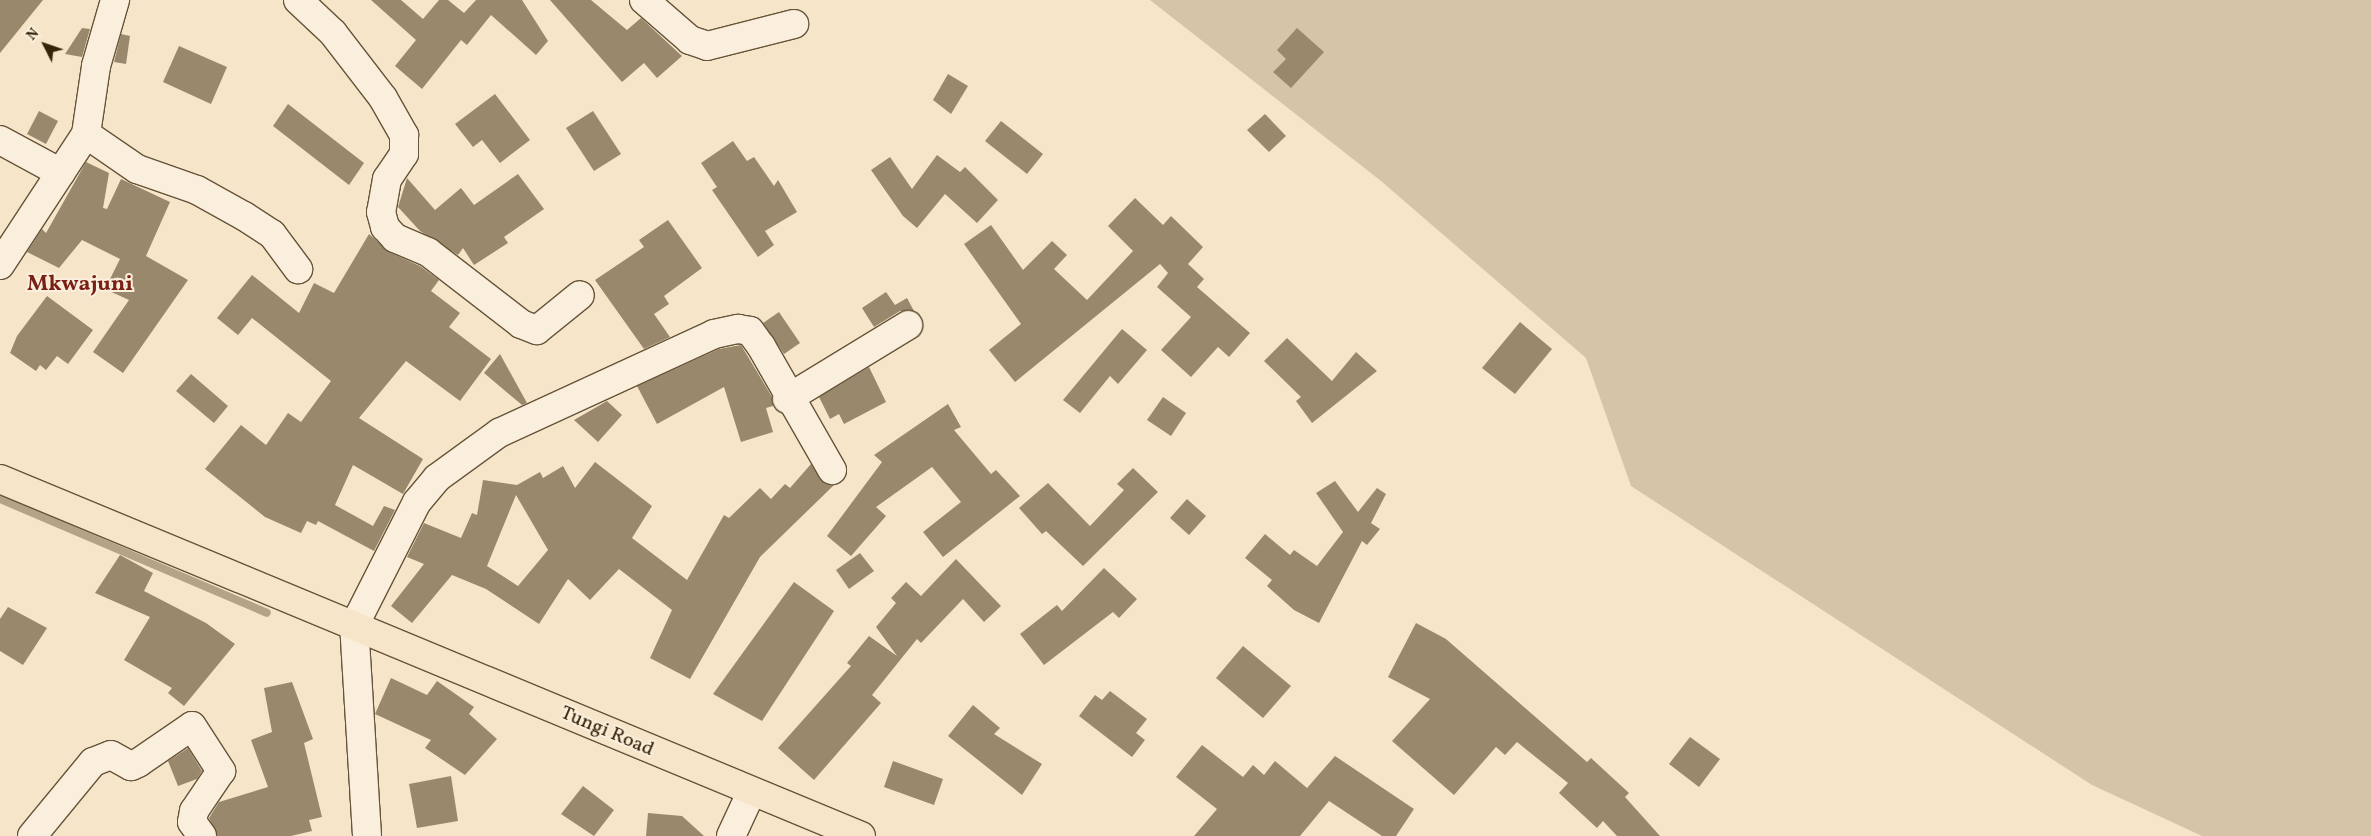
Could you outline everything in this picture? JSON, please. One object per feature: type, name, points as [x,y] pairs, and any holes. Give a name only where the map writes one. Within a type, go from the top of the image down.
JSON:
[{"type":"main road","name":"Tungi Road","points":[[0,479],[751,793],[861,836]]},
{"type":"street","points":[[0,265],[86,134],[96,66],[114,0]]},
{"type":"street","points":[[298,0],[338,40],[383,98],[404,136],[404,154],[387,178],[381,212],[385,227],[395,238],[428,252],[521,324],[537,330],[580,295]]},
{"type":"street","points":[[644,0],[690,40],[707,46],[794,24]]},
{"type":"street","points":[[86,134],[137,169],[197,190],[244,216],[272,234],[298,269]]},
{"type":"street","points":[[0,140],[61,173]]},
{"type":"street","points":[[787,399],[908,325]]},
{"type":"street","points":[[367,836],[354,626],[417,502],[437,478],[499,434],[714,334],[738,329],[750,331],[755,338],[787,399],[832,470]]},
{"type":"street","points":[[32,836],[93,762],[111,755],[131,766],[192,726],[221,770],[194,812],[192,822],[202,836]]},
{"type":"street","points":[[731,836],[751,793]]},
{"type":"shaded area","points":[[1150,0],[2371,0],[2371,836],[2202,836],[2092,785],[1631,486],[1586,358],[1381,181]]},
{"type":"building","points":[[0,0],[43,0],[0,53]]},
{"type":"building","points":[[371,0],[401,0],[423,19],[439,0],[448,0],[464,13],[476,0],[522,0],[548,41],[536,55],[491,15],[467,45],[461,40],[422,89],[395,66],[416,40]]},
{"type":"building","points":[[550,0],[591,0],[627,30],[641,18],[682,56],[657,78],[644,63],[622,82]]},
{"type":"building","points":[[82,28],[90,29],[82,57],[65,54]]},
{"type":"building","points":[[1297,28],[1324,52],[1291,88],[1273,72],[1286,59],[1277,50]]},
{"type":"building","points":[[121,34],[130,36],[126,64],[114,62]]},
{"type":"building","points":[[179,46],[227,67],[211,104],[163,82]]},
{"type":"building","points":[[948,74],[968,86],[951,114],[933,100]]},
{"type":"building","points":[[495,94],[530,140],[500,163],[482,140],[473,147],[455,124]]},
{"type":"building","points":[[288,104],[364,163],[349,185],[273,126]]},
{"type":"building","points":[[39,111],[58,121],[46,144],[27,134]]},
{"type":"building","points":[[593,111],[621,154],[594,171],[566,128]]},
{"type":"building","points":[[1265,114],[1286,136],[1269,152],[1247,130]]},
{"type":"building","points":[[1001,121],[1043,154],[1027,174],[985,141]]},
{"type":"building","points":[[733,141],[747,161],[754,157],[774,186],[778,180],[797,212],[765,231],[774,245],[758,257],[712,190],[717,187],[701,163]]},
{"type":"building","points":[[937,155],[960,172],[965,167],[998,200],[977,223],[945,194],[917,228],[903,216],[871,170],[890,157],[912,189]]},
{"type":"building","points":[[86,162],[109,173],[103,208],[107,209],[121,179],[170,202],[146,256],[188,280],[123,373],[93,352],[129,300],[105,289],[120,259],[82,240],[59,268],[27,252],[42,229],[46,233]]},
{"type":"building","points":[[518,174],[544,209],[504,237],[508,243],[474,265],[463,248],[458,255],[420,231],[398,207],[407,178],[435,210],[461,188],[474,205]]},
{"type":"building","points":[[1135,198],[1163,225],[1171,216],[1203,247],[1188,264],[1204,279],[1197,287],[1250,333],[1229,357],[1218,347],[1191,377],[1161,350],[1191,317],[1157,287],[1168,273],[1160,264],[1015,382],[989,350],[1021,324],[964,244],[991,225],[1023,270],[1052,241],[1067,255],[1054,269],[1087,300],[1133,251],[1108,226]]},
{"type":"building","points":[[668,220],[702,268],[664,296],[669,304],[654,314],[670,337],[644,349],[595,280],[644,247],[639,240]]},
{"type":"building","points":[[369,234],[389,252],[420,266],[439,280],[431,291],[460,313],[449,327],[491,359],[460,401],[406,361],[359,418],[423,459],[403,494],[353,465],[335,505],[373,526],[384,506],[395,510],[374,551],[318,521],[316,525],[307,521],[301,533],[265,517],[205,469],[241,425],[266,445],[288,413],[301,422],[331,381],[252,318],[238,335],[217,318],[252,275],[299,313],[314,283],[334,293]]},
{"type":"building","points":[[886,292],[895,305],[907,298],[914,311],[900,311],[874,327],[862,308]]},
{"type":"building","points":[[47,296],[93,330],[68,364],[57,356],[46,370],[40,365],[36,371],[10,353],[17,336]]},
{"type":"building","points":[[779,312],[800,343],[784,354],[763,323]]},
{"type":"building","points":[[1520,322],[1552,349],[1515,394],[1482,368]]},
{"type":"building","points":[[1122,329],[1147,350],[1118,384],[1110,376],[1080,413],[1063,400]]},
{"type":"building","points":[[1287,338],[1332,381],[1356,352],[1377,371],[1312,423],[1296,401],[1301,397],[1264,361]]},
{"type":"building","points":[[741,345],[772,397],[773,406],[766,408],[773,432],[741,442],[724,387],[657,424],[637,386],[719,349]]},
{"type":"building","points":[[500,354],[527,403],[522,405],[484,373]]},
{"type":"building","points":[[869,367],[886,402],[844,424],[839,414],[830,419],[819,397]]},
{"type":"building","points":[[191,374],[228,406],[214,423],[176,391]]},
{"type":"building","points":[[1163,397],[1186,413],[1171,436],[1147,420]]},
{"type":"building","points":[[607,401],[622,415],[598,442],[574,420]]},
{"type":"building","points":[[948,404],[961,427],[954,430],[991,474],[996,470],[1020,496],[943,557],[923,532],[961,502],[932,467],[876,507],[886,516],[851,556],[827,536],[882,462],[874,455]]},
{"type":"building","points":[[595,462],[652,506],[632,538],[687,580],[724,515],[729,518],[760,488],[771,499],[785,484],[790,488],[811,464],[824,483],[834,485],[760,557],[690,679],[650,658],[672,610],[619,569],[590,600],[568,579],[539,624],[486,589],[452,575],[412,623],[391,606],[424,564],[407,557],[424,523],[461,538],[472,513],[477,515],[483,480],[517,485],[540,472],[543,478],[563,466],[575,488]],"holes":[[[516,495],[548,550],[518,586],[487,566]]]},
{"type":"building","points":[[1133,468],[1158,492],[1083,566],[1046,531],[1042,534],[1019,508],[1048,483],[1090,526],[1124,490],[1117,484]]},
{"type":"building","points":[[1335,481],[1358,512],[1377,488],[1386,494],[1371,523],[1380,529],[1367,545],[1362,541],[1319,623],[1294,610],[1267,586],[1272,580],[1245,558],[1265,534],[1290,555],[1294,550],[1317,566],[1343,532],[1316,493]]},
{"type":"building","points":[[1187,499],[1206,516],[1189,535],[1170,518]]},
{"type":"building","points":[[860,553],[874,571],[849,589],[836,570]]},
{"type":"building","points":[[120,555],[153,573],[144,591],[206,623],[235,644],[184,706],[168,693],[172,688],[124,660],[150,617],[95,593]]},
{"type":"building","points":[[956,559],[1001,606],[984,622],[963,599],[921,643],[917,639],[872,695],[881,703],[814,780],[778,748],[851,666],[847,663],[869,636],[897,656],[876,627],[896,603],[891,598],[906,582],[921,596]]},
{"type":"building","points":[[1104,568],[1137,599],[1119,618],[1113,612],[1044,665],[1020,634],[1057,605],[1062,611]]},
{"type":"building","points":[[794,582],[834,611],[762,721],[713,694]]},
{"type":"building","points":[[8,607],[47,628],[23,665],[0,651],[0,619]]},
{"type":"building","points":[[1416,623],[1446,639],[1587,762],[1591,758],[1629,793],[1625,797],[1660,836],[1617,836],[1603,821],[1597,828],[1559,793],[1568,783],[1517,742],[1505,755],[1496,747],[1454,795],[1392,741],[1430,699],[1388,677]]},
{"type":"building","points":[[1243,646],[1291,686],[1263,718],[1216,678]]},
{"type":"building","points":[[391,678],[427,695],[437,681],[474,707],[469,714],[497,739],[465,775],[425,748],[431,740],[375,714]]},
{"type":"building","points":[[292,682],[313,739],[304,743],[322,817],[309,820],[312,831],[291,836],[217,836],[209,818],[219,802],[268,787],[251,740],[272,732],[264,688]]},
{"type":"building","points":[[1110,691],[1147,719],[1136,733],[1145,740],[1132,757],[1079,716],[1095,695],[1102,700]]},
{"type":"building","points":[[973,705],[1000,728],[994,734],[1042,764],[1022,795],[948,736]]},
{"type":"building","points":[[1690,737],[1720,759],[1699,787],[1669,764]]},
{"type":"building","points":[[1202,745],[1243,777],[1253,765],[1264,775],[1275,761],[1307,788],[1335,756],[1414,809],[1396,836],[1382,836],[1329,801],[1300,836],[1194,836],[1217,809],[1176,777]]},
{"type":"building","points":[[188,748],[202,771],[197,779],[178,786],[168,761]]},
{"type":"building","points":[[893,761],[943,779],[934,805],[884,787]]},
{"type":"building","points":[[451,776],[458,821],[417,828],[409,784]]},
{"type":"building","points":[[583,786],[614,810],[594,836],[561,814]]},
{"type":"building","points":[[648,813],[682,816],[704,836],[646,836]]},
{"type":"waterway","points":[[0,499],[267,613]]},
{"type":"district","name":"Mkwajuni","points":[[80,285]]}]
